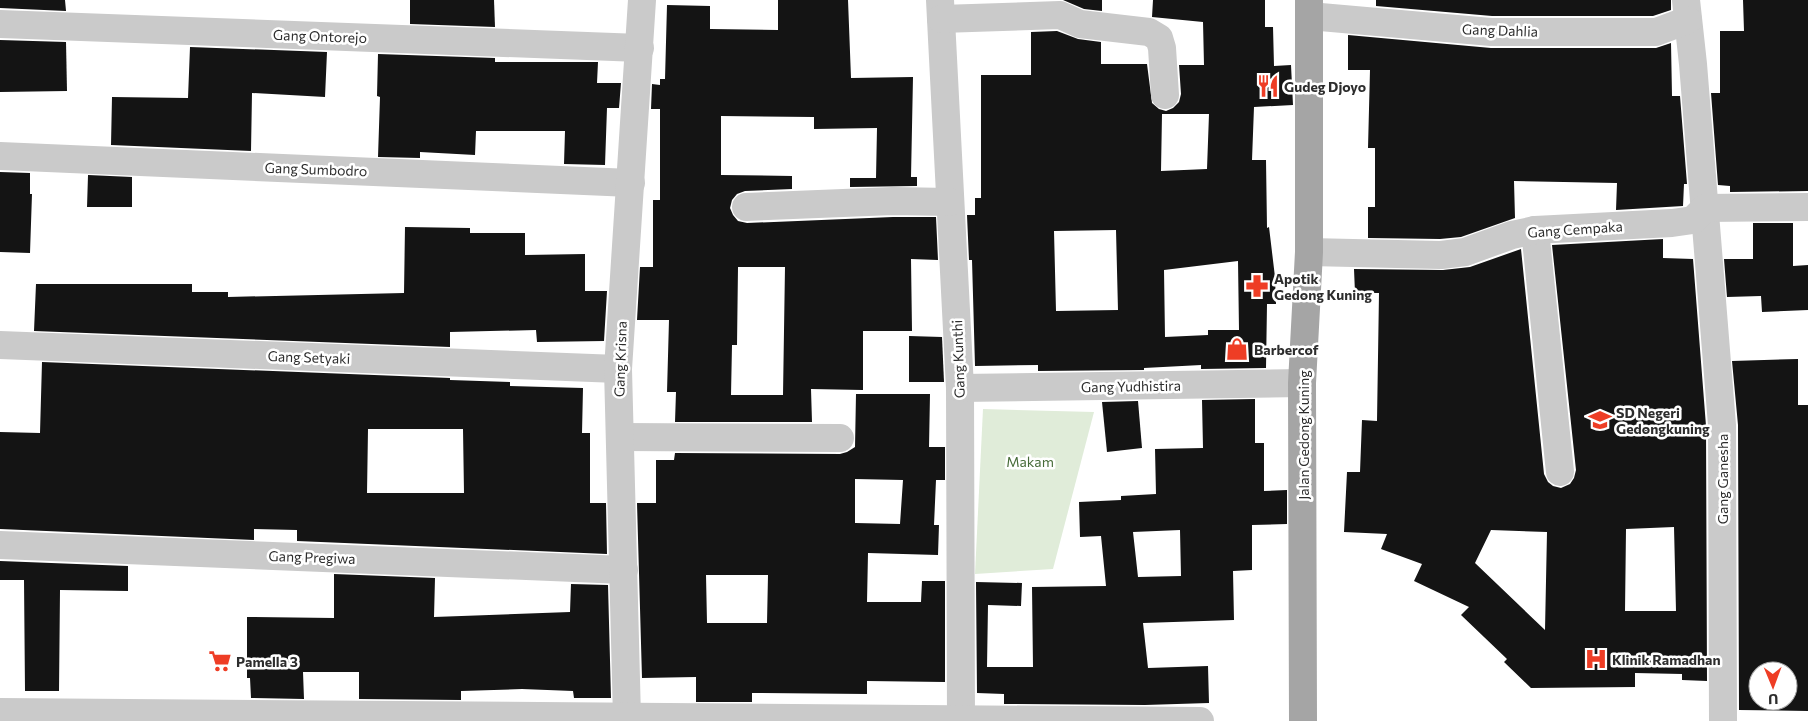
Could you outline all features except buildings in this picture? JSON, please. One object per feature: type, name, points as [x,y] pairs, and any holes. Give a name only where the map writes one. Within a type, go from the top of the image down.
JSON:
[{"type":"main road","name":"Jalan Gedong Kuning","points":[[1303,721],[1302,383],[1309,252],[1310,8]]},
{"type":"street","name":"Gang Krisna","points":[[627,718],[618,369],[642,0]]},
{"type":"street","name":"Gang Dahlia","points":[[1310,8],[1491,32],[1656,32],[1687,10]]},
{"type":"street","points":[[941,9],[1060,15],[1080,24],[1149,32],[1159,38],[1162,48],[1165,95]]},
{"type":"street","name":"Gang Kunthi","points":[[941,9],[960,388],[961,720]]},
{"type":"street","name":"Gang Ganesha","points":[[1687,10],[1722,425],[1723,721]]},
{"type":"street","name":"Gang Ontorejo","points":[[0,24],[640,48]]},
{"type":"street","name":"Gang Sumbodro","points":[[0,156],[631,183]]},
{"type":"street","points":[[746,207],[893,201],[950,202]]},
{"type":"street","points":[[1705,208],[1808,207]]},
{"type":"street","name":"Gang Cempaka","points":[[1309,252],[1449,254],[1464,252],[1512,235],[1535,230],[1672,223],[1693,220],[1705,208]]},
{"type":"street","points":[[1535,230],[1560,472]]},
{"type":"street","name":"Gang Setyaki","points":[[0,345],[618,369]]},
{"type":"street","name":"Gang Yudhistira","points":[[960,388],[1302,383]]},
{"type":"street","points":[[620,437],[840,438]]},
{"type":"street","name":"Gang Pregiwa","points":[[0,545],[624,570]]},
{"type":"street","points":[[0,712],[98,717],[1200,721]]},
{"type":"green space","name":"Makam","points":[[983,409],[1094,412],[1053,569],[975,574]]},
{"type":"place","name":"Gudeg Djoyo","points":[[1268,86]]},
{"type":"place","name":"Apotik Gedong Kuning","points":[[1257,286]]},
{"type":"place","name":"Barbercof","points":[[1237,349]]},
{"type":"place","name":"SD Negeri Gedongkuning","points":[[1600,420]]},
{"type":"place","name":"Klinik Ramadhan","points":[[1596,659]]},
{"type":"place","name":"Pamella 3","points":[[220,661]]}]
